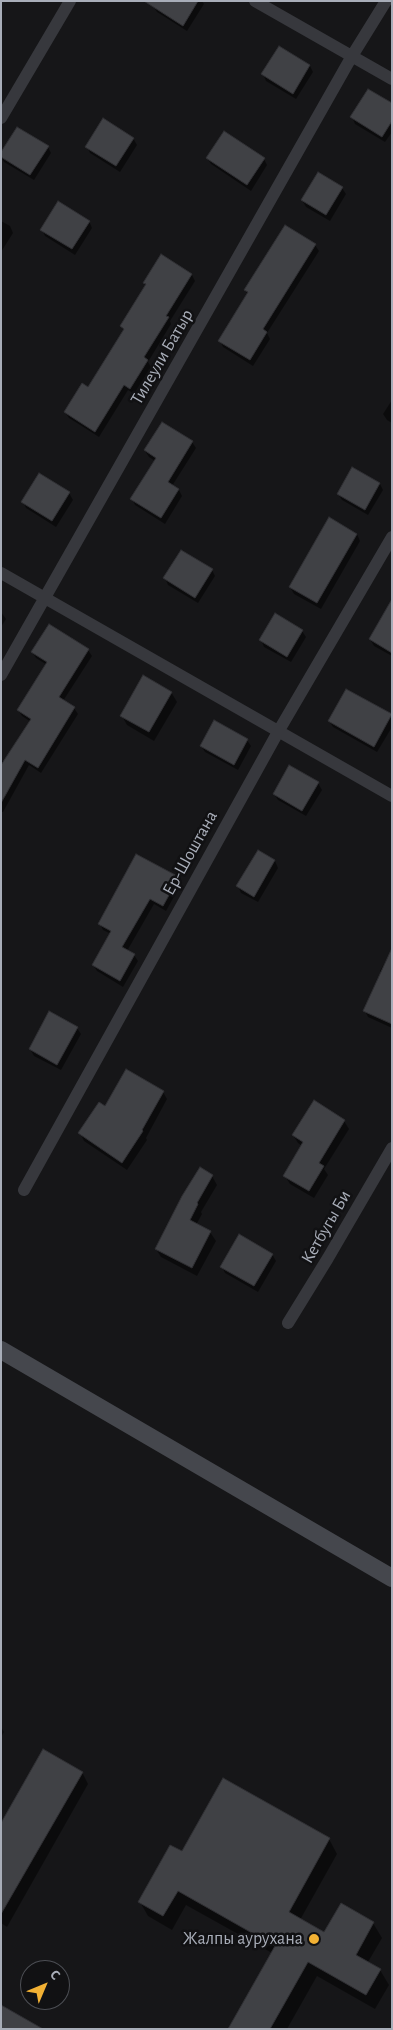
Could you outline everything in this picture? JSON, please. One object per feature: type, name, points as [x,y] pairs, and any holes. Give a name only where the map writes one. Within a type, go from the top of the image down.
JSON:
[{"type":"main road","points":[[1,1350],[392,1578]]},
{"type":"street","points":[[1,118],[70,1]]},
{"type":"street","points":[[255,1],[392,79]]},
{"type":"street","name":"Тилеули Батыр","points":[[1,675],[352,56],[386,1]]},
{"type":"street","name":"Ер-Шоштана","points":[[24,1190],[278,732],[392,537]]},
{"type":"street","points":[[1,574],[392,796]]},
{"type":"street","name":"Кетбугы Би","points":[[288,1323],[392,1148]]},
{"type":"building","points":[[144,1],[198,1],[183,26]]},
{"type":"building","points":[[279,46],[310,65],[293,94],[261,74]]},
{"type":"building","points":[[368,89],[392,103],[392,121],[382,137],[350,117]]},
{"type":"building","points":[[103,118],[134,138],[116,166],[85,147]]},
{"type":"building","points":[[17,127],[49,146],[30,175],[1,157],[1,152]]},
{"type":"building","points":[[224,131],[265,158],[247,185],[206,158]]},
{"type":"building","points":[[318,172],[343,187],[326,215],[301,200]]},
{"type":"building","points":[[58,201],[90,221],[72,249],[40,230]]},
{"type":"building","points":[[285,225],[316,244],[263,329],[267,332],[250,360],[218,341],[248,292],[244,290]]},
{"type":"building","points":[[161,254],[192,274],[166,316],[169,317],[144,357],[148,360],[130,389],[124,385],[95,432],[64,412],[82,383],[88,387],[124,329],[120,326],[146,284],[143,283]]},
{"type":"building","points":[[162,422],[193,441],[168,482],[179,489],[161,518],[130,499],[156,458],[144,450]]},
{"type":"building","points":[[352,467],[380,483],[365,510],[337,494]]},
{"type":"building","points":[[39,473],[70,492],[52,521],[21,502]]},
{"type":"building","points":[[329,517],[357,534],[317,603],[289,587]]},
{"type":"building","points":[[181,550],[213,569],[195,598],[163,578]]},
{"type":"building","points":[[392,599],[392,653],[369,639]]},
{"type":"building","points":[[275,613],[303,630],[287,657],[259,640]]},
{"type":"building","points":[[49,624],[89,649],[59,697],[75,707],[38,768],[25,760],[1,803],[1,765],[31,719],[17,710],[47,662],[31,652]]},
{"type":"building","points":[[143,675],[172,692],[149,732],[120,716]]},
{"type":"building","points":[[346,689],[392,714],[374,747],[328,721]]},
{"type":"building","points":[[214,720],[248,739],[234,765],[200,746]]},
{"type":"building","points":[[289,765],[319,782],[302,811],[273,794]]},
{"type":"building","points":[[258,850],[275,860],[254,897],[236,886]]},
{"type":"building","points":[[136,854],[179,877],[163,906],[150,899],[122,947],[135,954],[120,981],[92,965],[111,931],[98,924]]},
{"type":"building","points":[[392,948],[392,1024],[363,1011]]},
{"type":"building","points":[[49,1011],[78,1027],[57,1065],[29,1049]]},
{"type":"building","points":[[126,1069],[164,1091],[143,1131],[122,1163],[78,1133],[99,1102],[105,1106]]},
{"type":"building","points":[[314,1100],[345,1120],[319,1163],[324,1166],[309,1191],[283,1176],[303,1142],[292,1135]]},
{"type":"building","points":[[200,1167],[213,1175],[197,1203],[190,1220],[211,1231],[192,1268],[155,1249],[182,1196]]},
{"type":"building","points":[[239,1234],[273,1254],[254,1286],[220,1267]]},
{"type":"building","points":[[43,1749],[83,1772],[1,1914],[1,1823]]},
{"type":"building","points":[[223,1778],[330,1838],[289,1912],[324,1932],[341,1903],[374,1922],[356,1955],[381,1969],[366,1995],[308,1962],[270,2029],[228,2029],[275,1946],[178,1891],[163,1916],[138,1902],[170,1845],[182,1851]]},
{"type":"building","points":[[1,2005],[43,2029],[1,2029]]},
{"type":"place","name":"Жалпы аурухана","points":[[314,1939]]}]
